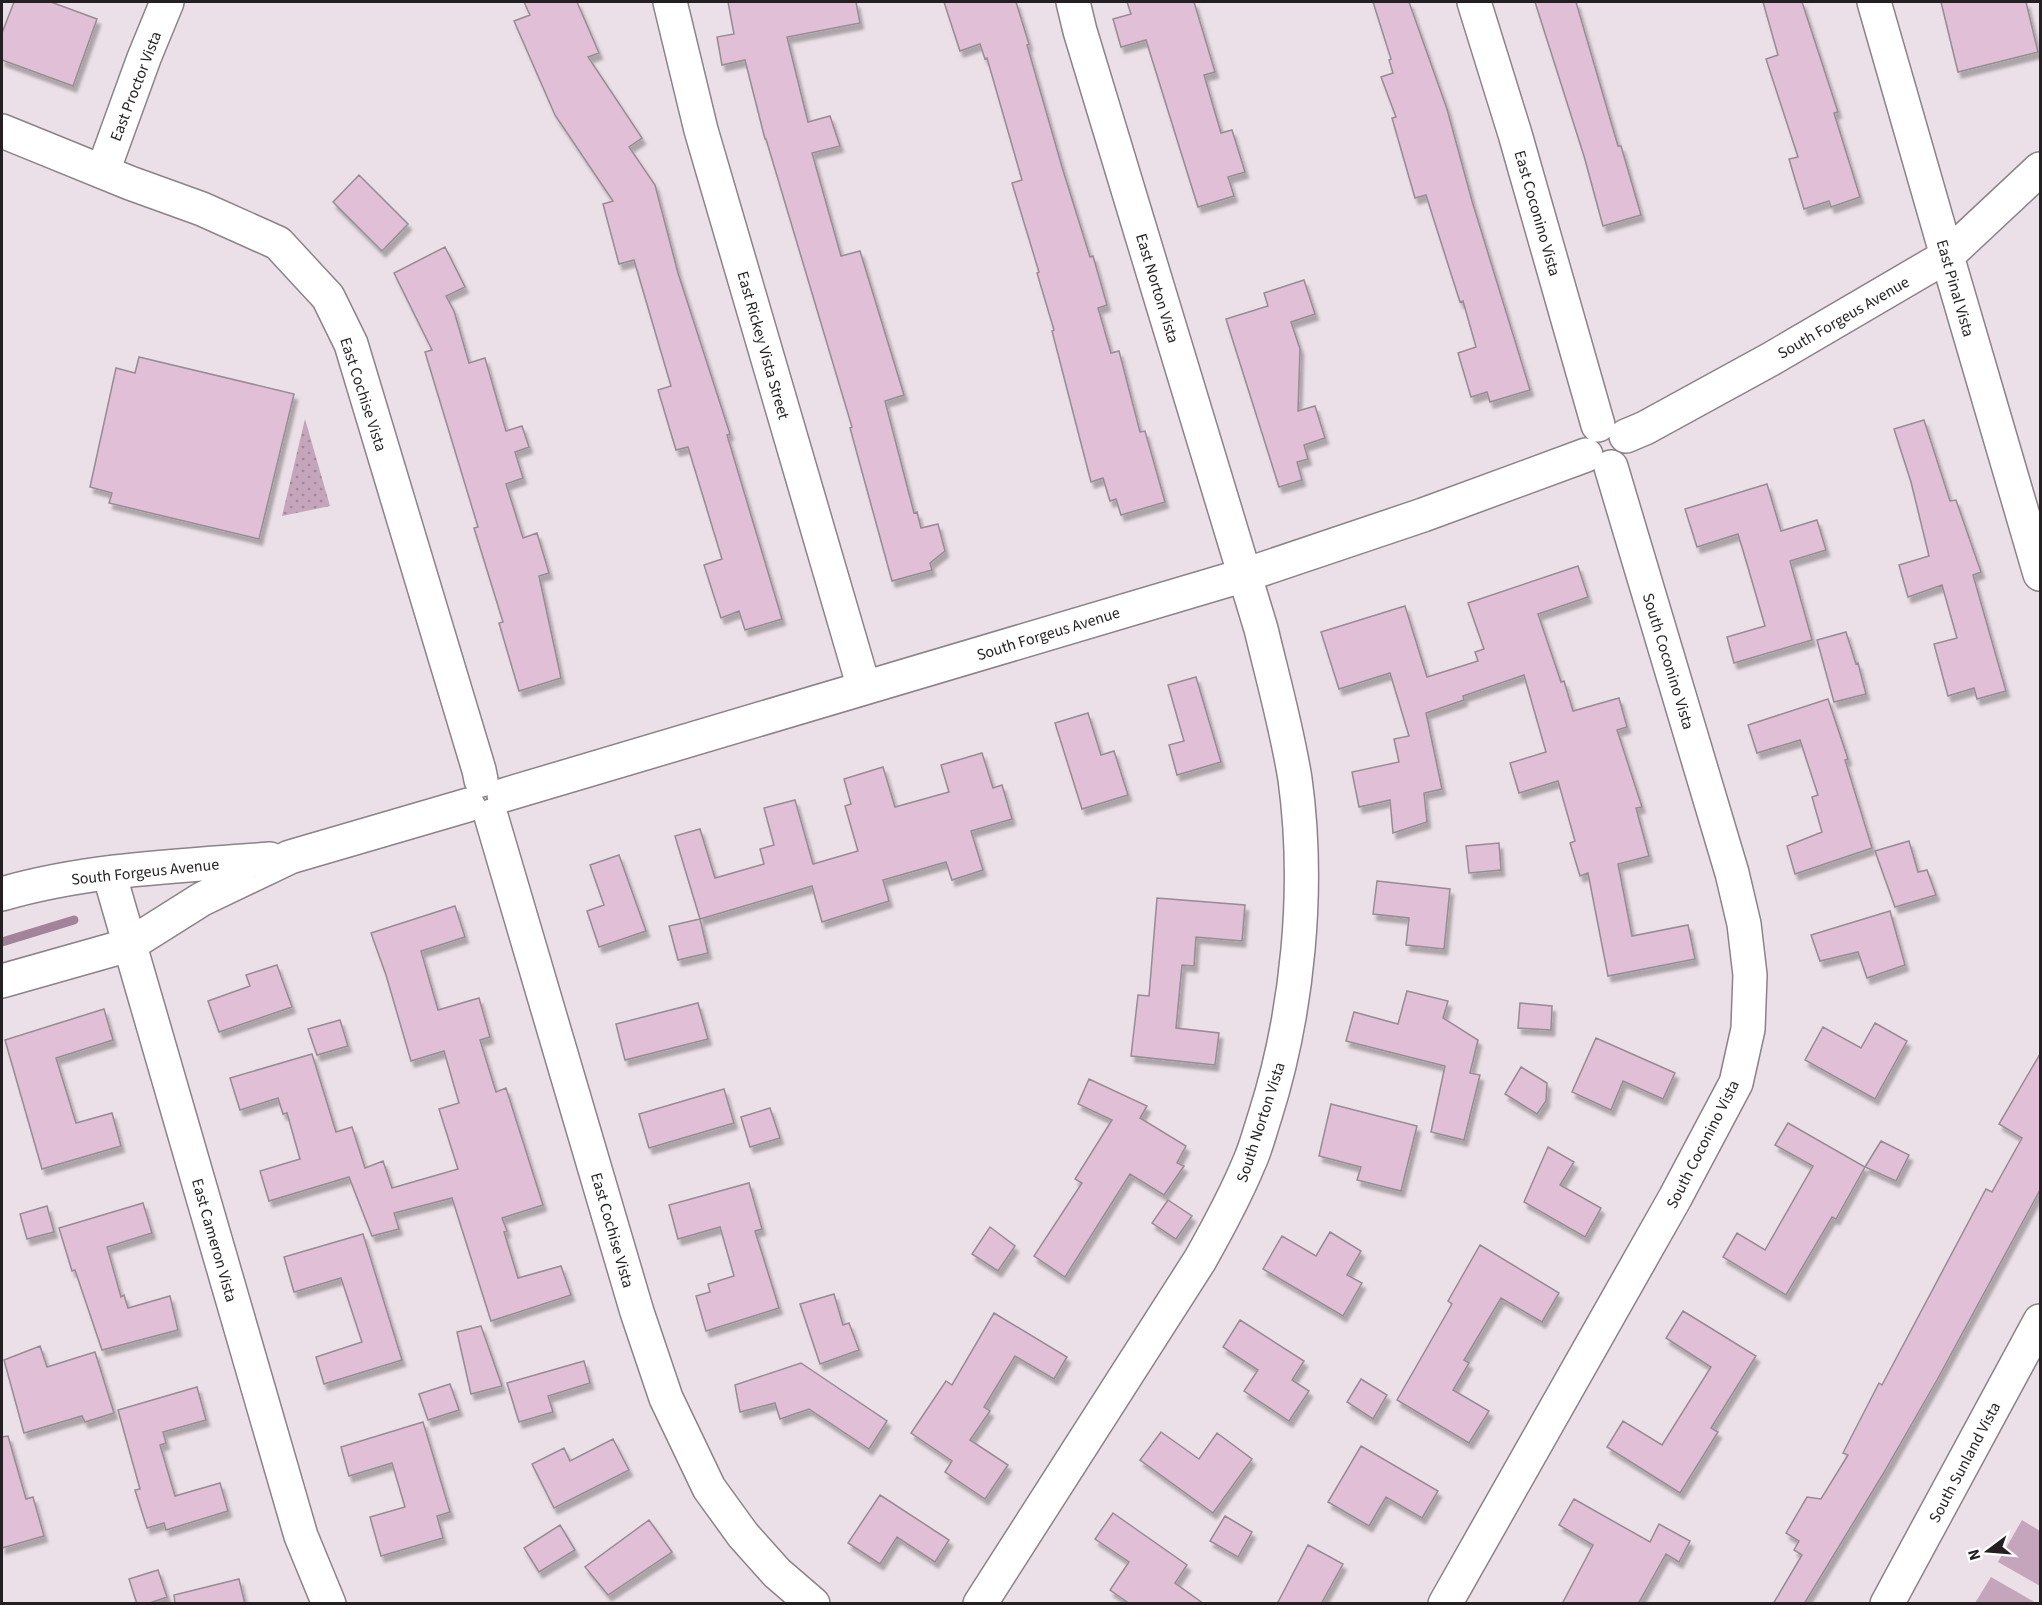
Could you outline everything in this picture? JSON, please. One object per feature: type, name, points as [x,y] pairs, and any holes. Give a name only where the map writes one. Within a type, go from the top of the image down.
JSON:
[{"type":"street","name":"East Proctor Vista","points":[[103,171],[167,2]]},
{"type":"street","name":"East Rickey Vista Street","points":[[670,2],[701,130],[864,688]]},
{"type":"street","name":"East Norton Vista","points":[[1073,2],[1245,575]]},
{"type":"street","name":"East Coconino Vista","points":[[1474,2],[1612,430]]},
{"type":"street","name":"East Pinal Vista","points":[[1874,2],[2040,574]]},
{"type":"street","name":"East Cochise Vista","points":[[2,131],[130,183],[202,209],[278,243],[328,297],[351,344],[479,770],[637,1312],[666,1398],[709,1488],[743,1535],[777,1573],[813,1604]]},
{"type":"street","name":"South Forgeus Avenue","points":[[1612,430],[1645,428],[1772,358],[1947,256],[2040,169]]},
{"type":"street","points":[[1599,461],[1585,439],[1588,433],[1612,430]]},
{"type":"street","name":"South Forgeus Avenue","points":[[2,981],[129,945],[202,899],[290,857],[1245,575],[1424,515],[1599,461]]},
{"type":"street","name":"South Coconino Vista","points":[[1445,1604],[1675,1198],[1723,1108],[1736,1083],[1748,1029],[1750,975],[1744,924],[1732,873],[1599,461]]},
{"type":"street","name":"South Norton Vista","points":[[980,1604],[1200,1260],[1227,1214],[1250,1161],[1278,1076],[1298,958],[1301,858],[1295,780],[1281,711],[1245,575]]},
{"type":"street","name":"South Forgeus Avenue","points":[[2,894],[34,884],[110,873],[290,857]]},
{"type":"street","name":"East Cameron Vista","points":[[110,873],[301,1536],[328,1604]]},
{"type":"street","name":"South Sunland Vista","points":[[1887,1604],[2040,1321]]},
{"type":"shaded area","points":[[305,419],[330,506],[282,516]]},
{"type":"shaded area","points":[[2022,1520],[2040,1531],[2040,1586],[1998,1562]]},
{"type":"shaded area","points":[[1991,1577],[2036,1603],[1975,1603]]},
{"type":"building","points":[[14,2],[51,2],[97,19],[73,86],[2,60],[2,33]]},
{"type":"building","points":[[524,2],[577,2],[599,53],[588,57],[642,138],[629,147],[655,185],[678,273],[730,434],[727,435],[782,619],[745,630],[739,611],[721,618],[704,565],[722,559],[688,447],[676,450],[658,390],[671,386],[634,260],[619,264],[603,204],[613,201],[555,115],[514,21],[530,15]]},
{"type":"building","points":[[728,2],[856,2],[860,23],[787,37],[808,122],[830,116],[840,146],[812,153],[841,256],[860,251],[904,395],[885,401],[914,513],[917,512],[921,528],[938,524],[945,551],[930,563],[932,570],[892,581],[850,428],[852,427],[765,139],[745,60],[722,65],[717,37],[734,34]]},
{"type":"building","points":[[944,2],[1016,2],[1062,167],[1090,257],[1093,256],[1107,305],[1098,308],[1111,353],[1119,351],[1140,432],[1145,431],[1165,502],[1121,515],[1116,499],[1110,501],[1103,478],[1091,482],[1052,331],[1054,330],[1037,273],[1039,272],[1012,183],[1022,180],[987,58],[985,59],[980,44],[960,51]]},
{"type":"building","points":[[1127,2],[1194,2],[1215,72],[1204,75],[1221,133],[1232,130],[1245,172],[1228,177],[1234,196],[1198,207],[1146,40],[1121,47],[1113,19],[1131,14]]},
{"type":"building","points":[[1373,2],[1409,2],[1447,109],[1472,201],[1530,390],[1490,402],[1487,392],[1471,397],[1458,353],[1476,347],[1463,301],[1460,302],[1426,195],[1415,198],[1392,118],[1396,117],[1381,77],[1393,73],[1389,60],[1391,59]]},
{"type":"building","points":[[1535,2],[1576,2],[1618,146],[1621,146],[1641,215],[1603,226],[1584,156]]},
{"type":"building","points":[[1763,2],[1802,2],[1838,112],[1834,113],[1860,197],[1831,207],[1829,201],[1804,209],[1789,159],[1798,157],[1766,59],[1778,55]]},
{"type":"building","points":[[1941,2],[2026,2],[2038,52],[1958,72]]},
{"type":"building","points":[[359,175],[408,224],[382,251],[333,202]]},
{"type":"building","points":[[445,247],[465,287],[446,296],[454,311],[469,363],[485,358],[506,431],[522,426],[529,447],[515,452],[523,478],[506,484],[523,538],[537,533],[549,573],[539,576],[561,678],[519,691],[499,623],[503,622],[474,528],[478,527],[425,352],[432,350],[394,273]]},
{"type":"building","points":[[1304,280],[1315,314],[1291,322],[1300,349],[1298,411],[1315,406],[1325,438],[1304,445],[1308,459],[1297,462],[1302,480],[1279,487],[1226,319],[1268,306],[1264,293]]},
{"type":"building","points":[[139,357],[294,394],[259,539],[109,503],[112,493],[90,487],[116,368],[135,373]]},
{"type":"building","points":[[1924,420],[1950,501],[1956,500],[1981,572],[1973,575],[2006,691],[1977,699],[1974,688],[1948,696],[1934,644],[1957,638],[1942,585],[1908,597],[1899,565],[1929,556],[1911,482],[1894,429]]},
{"type":"building","points":[[1767,484],[1781,531],[1817,520],[1826,550],[1790,561],[1812,640],[1734,663],[1727,637],[1765,626],[1738,534],[1697,547],[1685,509]]},
{"type":"building","points":[[1578,566],[1588,597],[1538,614],[1573,711],[1619,698],[1627,727],[1617,730],[1642,807],[1636,808],[1649,856],[1618,864],[1632,936],[1688,925],[1695,959],[1608,976],[1588,873],[1580,876],[1570,843],[1575,841],[1558,781],[1519,793],[1510,763],[1546,752],[1524,675],[1463,696],[1464,700],[1426,713],[1442,789],[1424,793],[1427,822],[1393,833],[1390,800],[1359,807],[1352,772],[1399,762],[1394,739],[1409,736],[1390,673],[1339,689],[1321,632],[1405,606],[1427,677],[1478,661],[1475,652],[1484,649],[1468,603]]},
{"type":"building","points":[[1846,632],[1856,664],[1858,663],[1866,694],[1834,702],[1817,640]]},
{"type":"building","points":[[1196,677],[1221,762],[1177,775],[1169,745],[1184,741],[1168,685]]},
{"type":"building","points":[[1828,699],[1848,759],[1845,760],[1872,848],[1795,874],[1787,846],[1822,832],[1812,797],[1818,795],[1800,740],[1757,753],[1748,725]]},
{"type":"building","points":[[1088,713],[1101,755],[1114,751],[1128,795],[1082,809],[1055,723]]},
{"type":"building","points":[[982,753],[993,788],[1002,785],[1012,819],[971,831],[983,870],[952,880],[946,862],[883,880],[889,901],[822,922],[812,886],[700,919],[675,836],[700,829],[715,878],[764,864],[760,849],[774,845],[764,808],[795,800],[813,864],[858,851],[845,806],[851,804],[844,779],[883,767],[895,807],[949,792],[941,765]]},
{"type":"building","points":[[1909,841],[1918,872],[1927,870],[1936,895],[1895,907],[1875,851]]},
{"type":"building","points":[[1499,843],[1501,870],[1469,873],[1466,846]]},
{"type":"building","points":[[619,855],[646,931],[599,947],[587,911],[604,905],[590,865]]},
{"type":"building","points":[[1377,881],[1450,889],[1444,949],[1406,945],[1409,918],[1373,914]]},
{"type":"building","points":[[1157,898],[1245,905],[1242,941],[1196,937],[1194,966],[1182,965],[1176,1028],[1219,1033],[1215,1065],[1131,1056],[1138,995],[1149,996]]},
{"type":"building","points":[[455,906],[465,937],[421,951],[438,1010],[479,998],[490,1037],[480,1040],[496,1092],[506,1088],[543,1205],[502,1218],[507,1231],[504,1232],[518,1278],[561,1266],[571,1295],[491,1321],[452,1198],[394,1213],[399,1229],[372,1236],[349,1177],[269,1201],[260,1171],[300,1159],[287,1113],[283,1114],[278,1098],[240,1110],[230,1078],[312,1054],[336,1132],[352,1127],[365,1168],[383,1161],[392,1188],[458,1169],[439,1109],[459,1103],[444,1051],[411,1061],[371,933]]},
{"type":"building","points":[[1890,911],[1905,965],[1867,978],[1858,952],[1820,961],[1811,935]]},
{"type":"building","points":[[700,919],[708,953],[678,960],[669,926]]},
{"type":"building","points":[[277,965],[292,1007],[219,1032],[208,1001],[250,986],[246,975]]},
{"type":"building","points":[[1407,991],[1448,1001],[1443,1018],[1478,1040],[1470,1073],[1480,1075],[1464,1140],[1431,1132],[1445,1066],[1346,1041],[1354,1012],[1398,1024]]},
{"type":"building","points":[[698,1003],[708,1039],[625,1060],[616,1024]]},
{"type":"building","points":[[1520,1003],[1552,1006],[1551,1030],[1518,1028]]},
{"type":"building","points":[[104,1009],[113,1040],[56,1058],[76,1123],[112,1113],[121,1146],[42,1169],[5,1040]]},
{"type":"building","points":[[340,1020],[348,1046],[317,1055],[308,1029]]},
{"type":"building","points":[[1875,1023],[1907,1041],[1875,1099],[1805,1060],[1823,1027],[1861,1048]]},
{"type":"building","points":[[1596,1038],[1675,1073],[1663,1099],[1623,1081],[1611,1110],[1572,1092]]},
{"type":"building","points":[[2040,1054],[2040,1190],[1937,1380],[1804,1604],[1773,1604],[1802,1555],[1794,1550],[1799,1541],[1786,1533],[1807,1497],[1821,1499],[1848,1455],[1843,1453],[1879,1383],[1882,1385],[1986,1189],[1992,1192],[2022,1138],[1999,1124]]},
{"type":"building","points":[[1521,1067],[1547,1083],[1546,1101],[1537,1114],[1505,1094]]},
{"type":"building","points":[[1089,1079],[1147,1106],[1140,1118],[1186,1146],[1177,1163],[1184,1166],[1164,1195],[1130,1174],[1065,1277],[1034,1256],[1082,1183],[1075,1179],[1112,1120],[1078,1104]]},
{"type":"building","points":[[724,1089],[734,1123],[649,1148],[639,1114]]},
{"type":"building","points":[[1331,1104],[1417,1126],[1401,1191],[1357,1180],[1361,1167],[1319,1156]]},
{"type":"building","points":[[770,1108],[780,1138],[750,1147],[741,1117]]},
{"type":"building","points":[[1788,1123],[1865,1167],[1836,1219],[1832,1217],[1786,1295],[1723,1257],[1737,1233],[1765,1250],[1813,1166],[1775,1145]]},
{"type":"building","points":[[1881,1141],[1909,1155],[1896,1181],[1865,1167]]},
{"type":"building","points":[[1548,1147],[1574,1162],[1560,1185],[1601,1208],[1585,1237],[1524,1202]]},
{"type":"building","points":[[749,1183],[762,1229],[755,1231],[779,1308],[706,1331],[696,1296],[710,1292],[708,1284],[734,1276],[720,1227],[678,1239],[669,1205]]},
{"type":"building","points":[[1168,1200],[1192,1216],[1176,1239],[1152,1223]]},
{"type":"building","points":[[143,1203],[152,1233],[107,1247],[121,1297],[124,1295],[128,1308],[170,1296],[178,1330],[102,1350],[75,1270],[72,1271],[59,1228]]},
{"type":"building","points":[[47,1206],[54,1232],[27,1239],[20,1214]]},
{"type":"building","points":[[990,1227],[1015,1246],[998,1271],[972,1254]]},
{"type":"building","points":[[1330,1232],[1361,1251],[1347,1275],[1362,1283],[1343,1316],[1263,1269],[1282,1236],[1316,1256]]},
{"type":"building","points":[[363,1234],[402,1360],[324,1384],[316,1357],[362,1342],[341,1278],[294,1292],[284,1257]]},
{"type":"building","points":[[1480,1245],[1559,1293],[1542,1322],[1501,1298],[1464,1360],[1469,1363],[1453,1390],[1489,1411],[1469,1443],[1397,1400],[1452,1304],[1448,1301]]},
{"type":"building","points":[[834,1294],[843,1325],[849,1323],[859,1350],[820,1364],[800,1304]]},
{"type":"building","points":[[1683,1311],[1756,1356],[1711,1428],[1718,1432],[1680,1493],[1607,1447],[1623,1421],[1662,1445],[1711,1367],[1666,1338]]},
{"type":"building","points":[[994,1313],[1067,1357],[1054,1379],[1015,1356],[984,1407],[990,1411],[970,1440],[1008,1465],[985,1499],[945,1472],[952,1461],[911,1433],[946,1381],[952,1385]]},
{"type":"building","points":[[1240,1320],[1304,1361],[1292,1380],[1309,1391],[1289,1421],[1244,1391],[1258,1370],[1223,1347]]},
{"type":"building","points":[[481,1326],[502,1386],[471,1394],[457,1332]]},
{"type":"building","points":[[40,1346],[47,1367],[95,1352],[114,1413],[85,1422],[82,1416],[24,1433],[4,1360]]},
{"type":"building","points":[[584,1361],[590,1383],[548,1396],[553,1412],[519,1422],[507,1383]]},
{"type":"building","points":[[801,1363],[887,1421],[869,1449],[809,1409],[780,1419],[775,1403],[740,1412],[735,1385]]},
{"type":"building","points":[[1361,1379],[1387,1395],[1373,1419],[1347,1402]]},
{"type":"building","points":[[450,1384],[459,1410],[428,1420],[419,1394]]},
{"type":"building","points":[[197,1387],[206,1420],[163,1432],[166,1443],[160,1445],[175,1496],[220,1483],[228,1511],[166,1530],[164,1523],[147,1528],[135,1490],[140,1489],[118,1410]]},
{"type":"building","points":[[423,1422],[450,1512],[437,1516],[443,1538],[381,1556],[370,1517],[405,1507],[392,1463],[349,1476],[341,1447]]},
{"type":"building","points":[[1161,1432],[1199,1459],[1217,1433],[1252,1459],[1213,1513],[1140,1460]]},
{"type":"building","points":[[8,1436],[26,1499],[33,1497],[44,1536],[2,1548],[2,1437]]},
{"type":"building","points":[[613,1439],[629,1470],[554,1508],[532,1464],[564,1448],[570,1461]]},
{"type":"building","points":[[1361,1446],[1438,1491],[1422,1518],[1386,1497],[1369,1526],[1328,1502]]},
{"type":"building","points":[[880,1495],[949,1540],[935,1562],[897,1537],[880,1564],[848,1543]]},
{"type":"building","points":[[1574,1499],[1650,1542],[1659,1524],[1690,1541],[1679,1562],[1666,1554],[1638,1604],[1562,1604],[1593,1545],[1559,1525]]},
{"type":"building","points":[[1113,1513],[1187,1565],[1175,1583],[1204,1604],[1130,1604],[1110,1590],[1129,1562],[1095,1539]]},
{"type":"building","points":[[1225,1516],[1252,1532],[1238,1557],[1210,1541]]},
{"type":"building","points":[[649,1520],[672,1552],[608,1595],[585,1567]]},
{"type":"building","points":[[560,1525],[575,1550],[539,1572],[524,1548]]},
{"type":"building","points":[[1308,1545],[1343,1564],[1321,1604],[1277,1604]]},
{"type":"building","points":[[158,1570],[167,1597],[147,1604],[137,1604],[129,1579]]},
{"type":"building","points":[[239,1579],[245,1604],[175,1604],[174,1595]]},
{"type":"waterway","points":[[2,942],[74,920]]}]
